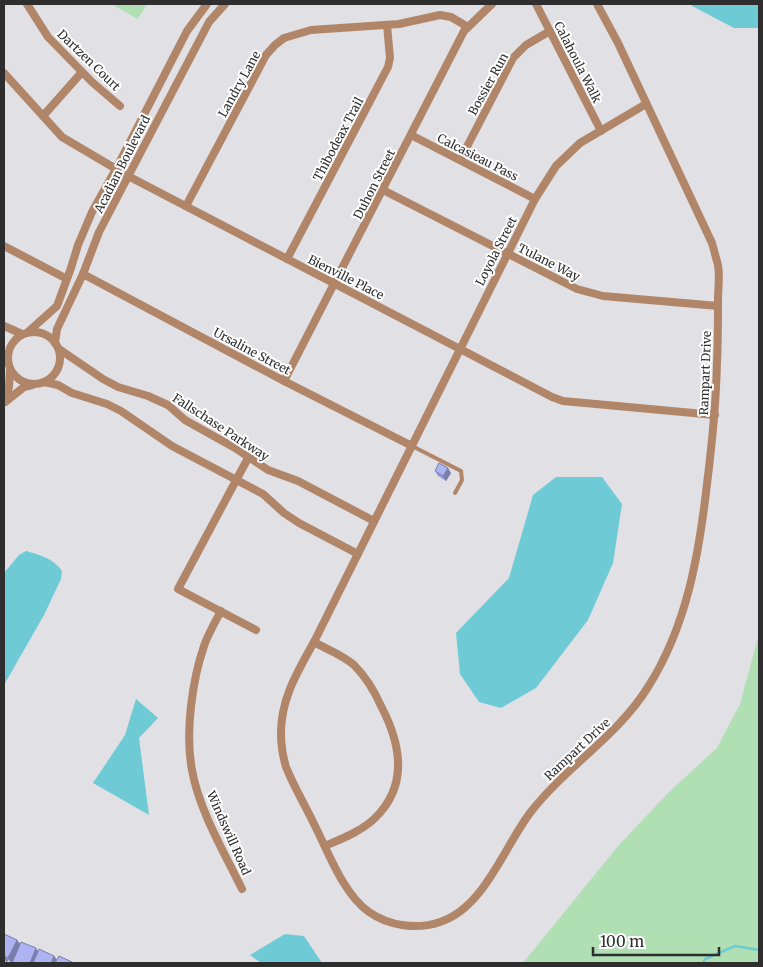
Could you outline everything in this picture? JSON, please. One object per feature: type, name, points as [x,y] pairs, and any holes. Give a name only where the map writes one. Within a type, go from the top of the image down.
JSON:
[{"type":"street","name":"Dartzen Court","points":[[27,4],[48,37],[82,72],[120,106]]},
{"type":"street","name":"Acadian Boulevard","points":[[25,333],[57,306],[78,245],[92,212],[187,31],[207,4]]},
{"type":"street","name":"Acadian Boulevard","points":[[57,346],[57,329],[83,274],[99,232],[209,22],[225,4]]},
{"type":"street","name":"Duhon Street","points":[[284,381],[464,31],[492,4]]},
{"type":"street","name":"Calahoula Walk","points":[[536,4],[601,131]]},
{"type":"street","name":"Rampart Drive","points":[[412,446],[293,680],[284,702],[281,735],[286,765],[348,889],[368,911],[384,920],[409,926],[430,925],[445,921],[462,910],[476,897],[497,868],[514,835],[538,803],[569,770],[612,732],[638,702],[672,642],[688,592],[697,550],[715,415],[718,268],[712,243],[618,43],[597,4]]},
{"type":"street","name":"Landry Lane","points":[[186,206],[266,55],[275,45],[295,34],[310,30],[387,25],[440,16],[451,17],[468,27]]},
{"type":"street","name":"Thibodeax Trail","points":[[287,259],[388,67],[390,58],[387,25]]},
{"type":"street","name":"Bossier Run","points":[[460,160],[513,58],[526,45],[550,31]]},
{"type":"street","points":[[43,116],[82,72]]},
{"type":"street","name":"Bienville Place","points":[[4,73],[62,137],[116,169],[552,397],[563,401],[715,415]]},
{"type":"street","name":"Loyola Street","points":[[412,446],[507,253],[535,199],[556,166],[580,143],[646,104]]},
{"type":"street","name":"Calcasieau Pass","points":[[411,135],[535,199]]},
{"type":"street","name":"Tulane Way","points":[[383,190],[576,289],[603,296],[718,306]]},
{"type":"street","points":[[4,246],[67,279]]},
{"type":"street","name":"Ursaline Street","points":[[83,274],[284,381],[412,446]]},
{"type":"street","points":[[4,326],[25,333],[43,333],[57,346],[60,355],[55,374],[44,382],[24,387],[4,403]]},
{"type":"street","points":[[25,333],[15,339],[10,345],[5,358],[10,370],[20,381],[35,384]]},
{"type":"street","name":"Fallschase Parkway","points":[[57,346],[103,379],[118,387],[148,396],[168,405],[185,420],[235,448],[268,470],[298,481],[374,521]]},
{"type":"street","points":[[4,403],[10,387],[10,370]]},
{"type":"street","points":[[44,382],[58,385],[72,393],[107,404],[121,411],[172,446],[263,494],[284,513],[299,523],[358,554]]},
{"type":"street","points":[[248,458],[178,589],[256,630]]},
{"type":"street","name":"Windswill Road","points":[[221,611],[204,644],[192,703],[190,736],[192,770],[208,817],[242,889]]},
{"type":"street","points":[[314,642],[352,663],[365,676],[391,725],[398,749],[398,772],[394,792],[384,808],[374,820],[325,846]]},
{"type":"lane","points":[[412,446],[461,472],[462,480],[455,493]]},
{"type":"green space","points":[[111,4],[147,4],[138,19]]},
{"type":"green space","points":[[759,634],[759,963],[523,963],[619,845],[668,793],[717,748],[740,704]]},
{"type":"water","points":[[691,4],[759,4],[759,28],[734,28]]},
{"type":"water","points":[[556,477],[602,477],[622,504],[613,563],[588,620],[536,688],[501,708],[479,702],[460,674],[456,633],[509,578],[533,495]]},
{"type":"water","points":[[26,551],[55,563],[62,571],[61,579],[44,615],[4,685],[4,573],[19,555]]},
{"type":"water","points":[[136,699],[158,718],[139,738],[149,815],[93,783],[125,735]]},
{"type":"water","points":[[285,934],[304,936],[322,963],[261,963],[250,955]]},
{"type":"building","points":[[439,463],[448,468],[443,476],[435,471]]},
{"type":"building","points":[[4,934],[17,940],[8,958],[4,956]]},
{"type":"building","points":[[21,942],[36,948],[30,963],[12,963]]},
{"type":"building","points":[[39,949],[54,956],[51,963],[33,963]]},
{"type":"building","points":[[59,956],[72,962],[55,963]]},
{"type":"waterway","points":[[703,963],[705,959],[735,946],[759,950]]}]
